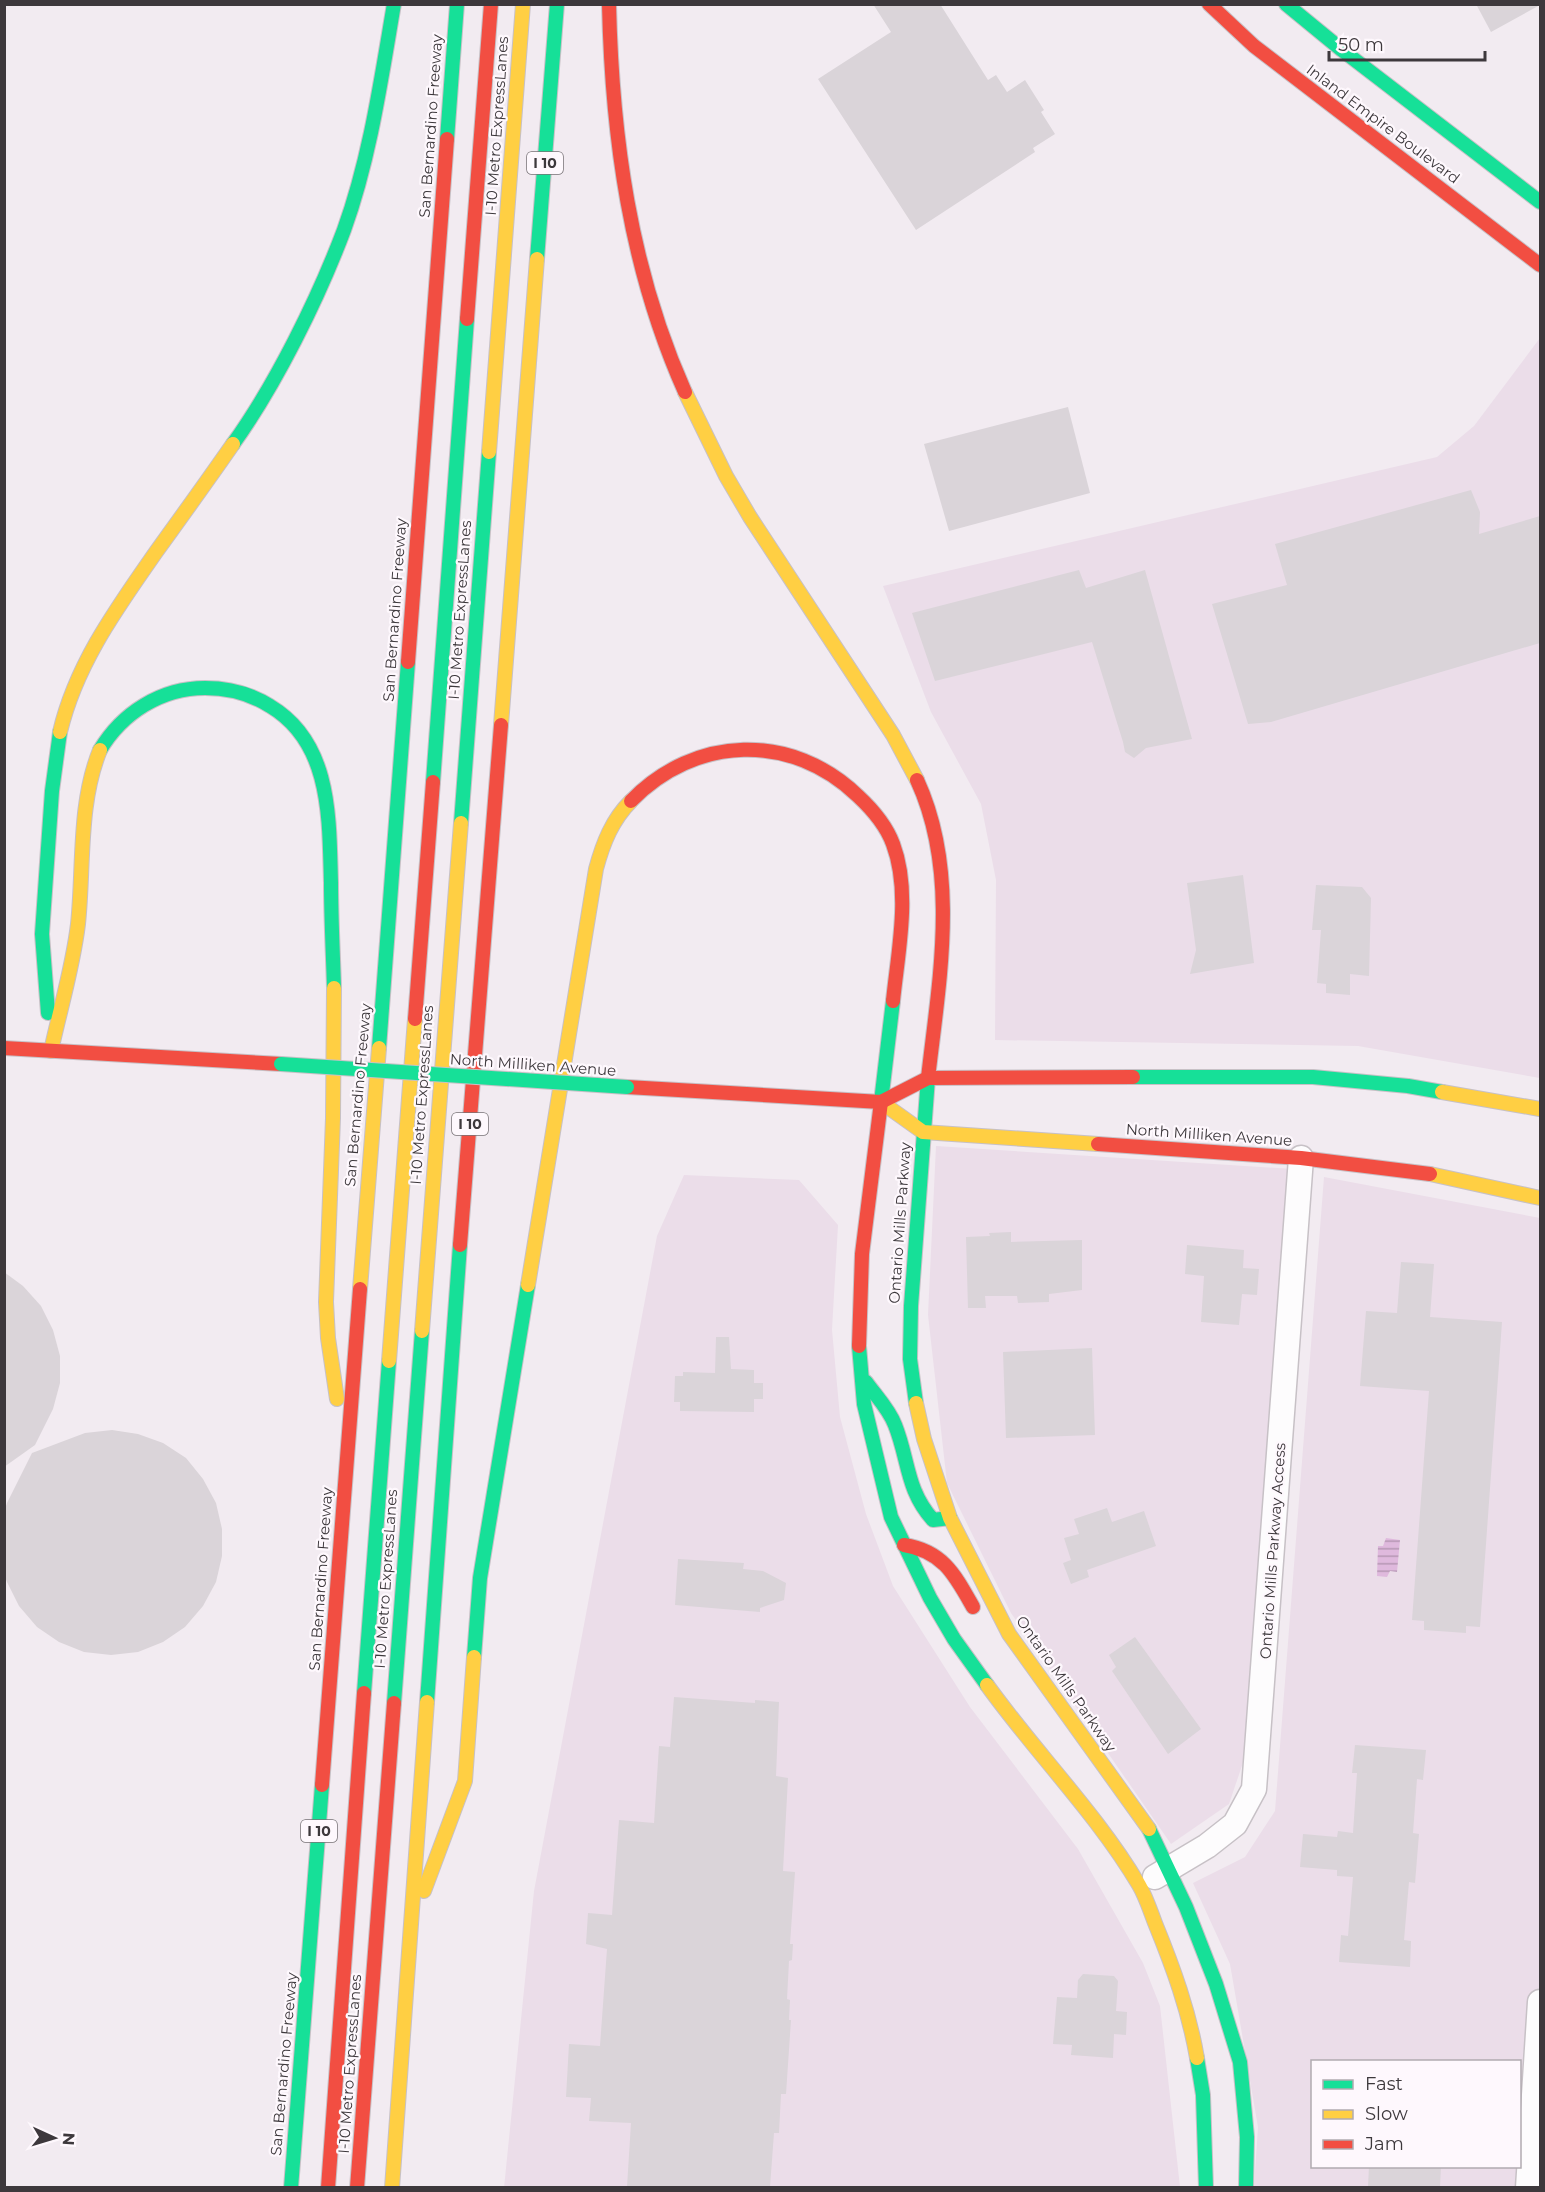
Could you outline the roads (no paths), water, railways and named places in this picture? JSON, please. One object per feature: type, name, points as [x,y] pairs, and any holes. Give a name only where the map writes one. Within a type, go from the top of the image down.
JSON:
[{"type":"main road","points":[[51,1051],[42,934],[55,764],[65,711],[73,687],[94,643],[249,422],[292,344],[320,286],[344,229],[359,177],[374,119],[394,4]]},
{"type":"main road","name":"San Bernardino Freeway","points":[[291,2187],[457,4]]},
{"type":"main road","name":"I-10 Metro ExpressLanes","points":[[328,2187],[371,1584],[491,4]]},
{"type":"main road","name":"I-10 Metro ExpressLanes","points":[[357,2187],[523,4]]},
{"type":"main road","name":"I 10","points":[[392,2187],[466,1165],[557,4]]},
{"type":"main road","name":"Ontario Mills Parkway","points":[[609,4],[612,94],[620,163],[631,221],[644,270],[676,368],[693,411],[718,462],[749,514],[908,757],[929,809],[940,859],[942,885],[937,1000],[923,1132],[911,1306],[910,1359],[919,1421],[935,1477],[950,1518],[1009,1635],[1146,1824],[1168,1868],[1216,1984],[1240,2062],[1247,2137],[1246,2187]]},
{"type":"main road","name":"Inland Empire Boulevard","points":[[1209,4],[1254,46],[1540,265]]},
{"type":"main road","points":[[1286,4],[1349,56],[1540,202]]},
{"type":"main road","points":[[51,1051],[76,937],[92,768],[107,738],[122,720],[140,707],[178,690],[204,688],[239,692],[254,697],[284,715],[297,728],[312,750],[324,785],[326,801],[333,949],[332,1147],[326,1303],[345,1475]]},
{"type":"main road","name":"Ontario Mills Parkway","points":[[411,1926],[465,1781],[480,1578],[596,869],[607,834],[620,812],[637,795],[675,767],[711,753],[748,750],[780,752],[797,756],[832,773],[862,799],[880,821],[897,855],[901,884],[894,1002],[862,1254],[860,1359],[864,1404],[891,1517],[930,1598],[954,1639],[1008,1714],[1112,1844],[1140,1887],[1174,1968],[1199,2063],[1206,2151],[1206,2187]]},
{"type":"main road","name":"North Milliken Avenue","points":[[4,1048],[880,1102],[928,1078],[1313,1077],[1408,1086],[1540,1109]]},
{"type":"main road","points":[[880,1102],[923,1132]]},
{"type":"main road","name":"North Milliken Avenue","points":[[923,1132],[1301,1158],[1418,1171],[1540,1198]]},
{"type":"main road","points":[[861,1376],[895,1424],[913,1491],[921,1510],[933,1520],[950,1518]]},
{"type":"main road","points":[[904,1545],[920,1545],[933,1552],[953,1572],[982,1623]]},
{"type":"main road","points":[[1021,1678],[1046,1688]]},
{"type":"main road","points":[[1199,2063],[1215,2090]]},
{"type":"street","name":"Ontario Mills Parkway Access","points":[[1140,1887],[1207,1846],[1235,1824],[1254,1790],[1301,1158]]},
{"type":"street","points":[[1528,2187],[1540,2002]]}]
